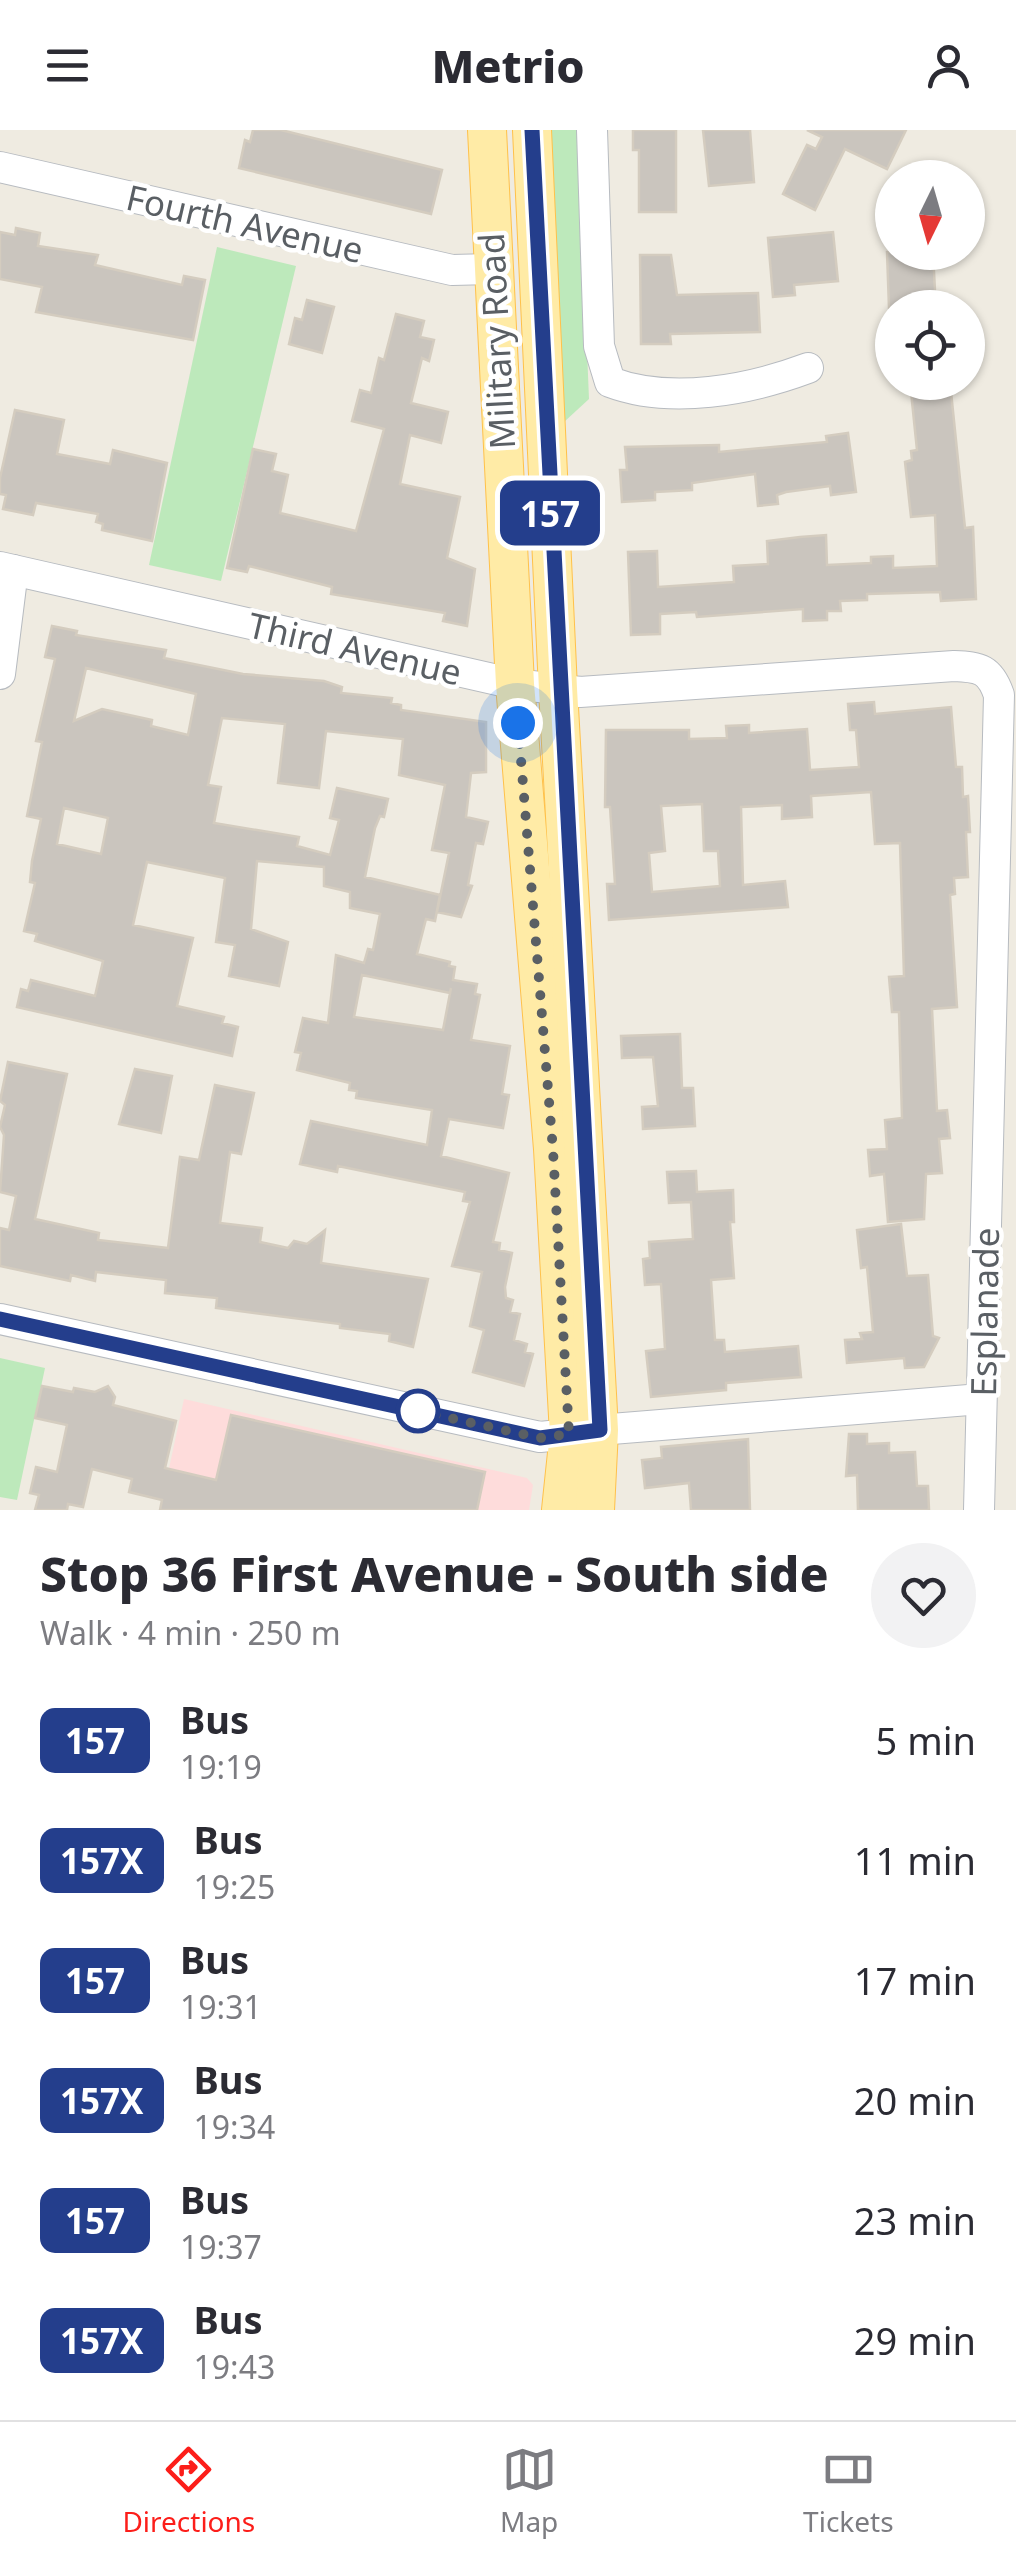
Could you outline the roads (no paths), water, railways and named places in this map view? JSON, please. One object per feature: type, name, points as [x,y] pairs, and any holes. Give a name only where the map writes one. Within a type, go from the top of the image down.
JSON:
[{"type":"main road","name":"Military Road","points":[[487,130],[515,684],[553,1150],[595,1510]]},
{"type":"main road","name":"Military Road","points":[[532,130],[558,689],[584,1432],[561,1510]]},
{"type":"street","points":[[592,130],[599,346],[610,382],[641,394],[759,386],[808,368]]},
{"type":"street","name":"Fourth Avenue","points":[[0,167],[452,270],[492,270]]},
{"type":"street","name":"Third Avenue","points":[[7,569],[515,684],[580,692],[954,666]]},
{"type":"street","points":[[0,674],[7,569]]},
{"type":"street","name":"Esplanade","points":[[954,666],[981,667],[992,676],[999,694],[979,1510]]},
{"type":"street","points":[[0,1318],[540,1438],[981,1399]]}]
